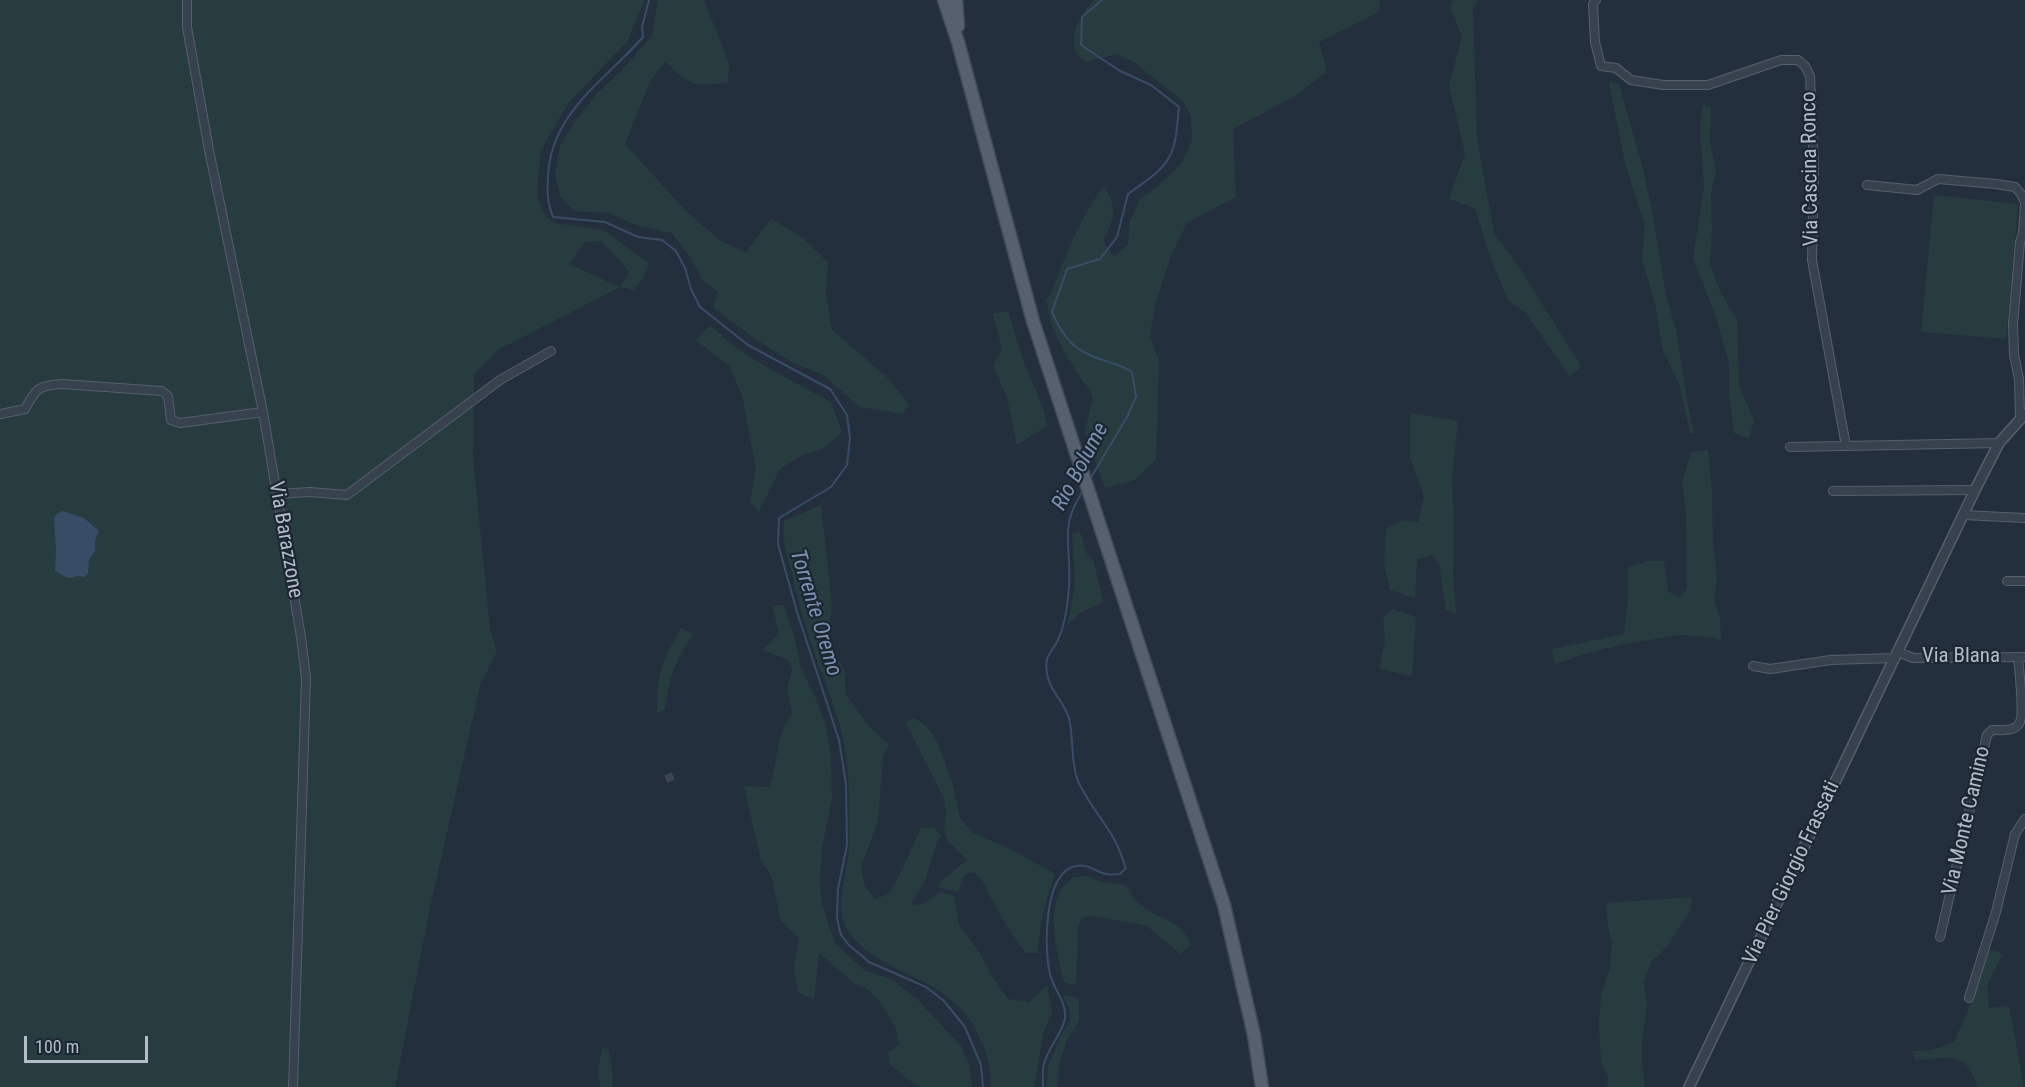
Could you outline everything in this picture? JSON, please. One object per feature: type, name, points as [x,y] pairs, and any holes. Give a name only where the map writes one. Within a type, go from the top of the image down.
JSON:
[{"type":"main road","points":[[944,0],[958,42],[1029,310],[1224,905],[1254,1035],[1262,1087]]},
{"type":"main road","points":[[956,0],[958,42]]},
{"type":"street","name":"Via Barazzone","points":[[187,0],[187,27],[209,150],[263,412],[302,637],[306,678],[293,1087]]},
{"type":"street","name":"Via Cascina Ronco","points":[[1596,0],[1593,4],[1595,42],[1601,66],[1616,68],[1631,80],[1663,85],[1708,84],[1781,60],[1798,60],[1805,66],[1810,76],[1814,167],[1812,260],[1846,446]]},
{"type":"street","points":[[1867,185],[1917,190],[1938,179],[2015,187],[2021,194],[2025,203],[2024,233],[2013,324],[2014,355],[2019,379],[2022,416]]},
{"type":"street","points":[[277,494],[310,492],[346,495],[500,380],[551,351]]},
{"type":"street","points":[[2019,379],[2025,391]]},
{"type":"street","points":[[0,414],[26,409],[34,393],[46,384],[162,391],[168,396],[171,420],[180,423],[263,412]]},
{"type":"street","name":"Via Pier Giorgio Frassati","points":[[1689,1087],[1975,490],[1999,443],[2022,416]]},
{"type":"street","points":[[1790,447],[1999,443]]},
{"type":"street","points":[[1833,491],[1975,490]]},
{"type":"street","points":[[1963,515],[2025,518]]},
{"type":"street","points":[[2007,581],[2025,581]]},
{"type":"street","points":[[1753,666],[1770,669],[1832,660],[1896,655]]},
{"type":"street","name":"Via Blana","points":[[1896,655],[1913,658],[2022,657]]},
{"type":"street","name":"Via Monte Camino","points":[[1940,937],[1987,735],[1992,730],[2010,730],[2019,725],[2023,715],[2022,657]]},
{"type":"street","points":[[1969,998],[1996,912],[2015,834],[2025,819]]},
{"type":"green space","points":[[0,0],[645,0],[627,42],[570,101],[548,137],[540,154],[537,197],[545,215],[555,223],[603,230],[649,263],[643,278],[633,290],[620,287],[498,350],[474,374],[473,456],[490,629],[497,651],[480,686],[430,908],[395,1087],[0,1087]],"holes":[[[601,241],[629,273],[620,287],[569,264],[585,242]]]},
{"type":"green space","points":[[658,0],[704,0],[729,63],[728,82],[692,83],[664,62],[650,82],[625,144],[684,209],[719,240],[746,252],[771,219],[803,238],[828,262],[826,293],[832,330],[888,378],[909,405],[903,414],[859,407],[825,376],[792,362],[758,341],[713,307],[718,292],[703,281],[691,259],[672,233],[638,226],[609,213],[574,211],[560,196],[555,173],[560,146],[596,94],[622,70],[652,36]]},
{"type":"green space","points":[[1094,0],[1380,0],[1379,12],[1319,42],[1327,71],[1297,95],[1233,129],[1236,197],[1187,223],[1171,256],[1155,305],[1150,335],[1159,361],[1156,459],[1135,480],[1105,488],[1085,432],[1093,396],[1066,356],[1052,326],[1046,300],[1080,224],[1104,186],[1111,201],[1113,214],[1103,241],[1114,257],[1128,245],[1130,221],[1140,199],[1181,164],[1192,140],[1191,117],[1184,102],[1135,63],[1117,54],[1086,62],[1074,48],[1073,40],[1078,23]]},
{"type":"green space","points":[[1452,0],[1478,0],[1473,8],[1477,139],[1494,233],[1521,270],[1581,366],[1570,377],[1525,312],[1508,300],[1490,257],[1475,208],[1449,199],[1465,154],[1449,85],[1462,37],[1450,8]]},
{"type":"green space","points":[[1609,82],[1619,84],[1642,165],[1666,296],[1676,329],[1694,433],[1690,433],[1679,384],[1662,348],[1656,308],[1642,259],[1645,226],[1626,167]]},
{"type":"green space","points":[[1703,105],[1711,107],[1710,141],[1716,172],[1711,193],[1710,263],[1719,289],[1737,320],[1739,385],[1754,421],[1749,438],[1734,433],[1729,394],[1729,363],[1717,320],[1693,258],[1704,188],[1700,129]]},
{"type":"green space","points":[[1934,195],[2018,204],[2006,339],[1921,332]]},
{"type":"green space","points":[[1008,311],[1022,357],[1043,408],[1047,426],[1017,445],[1007,398],[993,365],[1002,349],[993,314]]},
{"type":"green space","points":[[710,325],[735,347],[768,368],[831,402],[842,432],[823,449],[802,455],[780,469],[759,512],[750,502],[756,469],[742,395],[729,366],[696,340]]},
{"type":"green space","points":[[1410,413],[1458,421],[1452,477],[1453,575],[1456,614],[1446,610],[1439,563],[1432,555],[1417,559],[1415,598],[1390,590],[1384,564],[1386,529],[1403,520],[1418,522],[1424,496],[1410,458]]},
{"type":"green space","points":[[1708,450],[1717,579],[1714,601],[1720,619],[1721,640],[1679,635],[1620,645],[1555,664],[1552,649],[1624,634],[1628,599],[1628,567],[1649,561],[1664,561],[1668,591],[1679,598],[1687,589],[1686,512],[1682,483],[1691,452]]},
{"type":"green space","points":[[821,505],[832,605],[828,639],[845,672],[845,693],[867,724],[889,745],[883,757],[878,820],[861,868],[865,886],[875,900],[889,893],[921,828],[934,827],[941,837],[936,845],[924,883],[911,904],[921,905],[940,892],[954,896],[959,925],[978,950],[1008,999],[1029,1002],[1047,985],[1052,1013],[1044,1030],[1034,1087],[990,1087],[990,1070],[986,1053],[970,1020],[954,1002],[937,989],[879,959],[862,946],[843,921],[841,901],[848,858],[850,826],[844,743],[803,616],[784,535],[784,521]]},
{"type":"green space","points":[[1079,532],[1086,552],[1094,562],[1103,602],[1081,612],[1067,626],[1075,585],[1072,534]]},
{"type":"green space","points":[[772,605],[784,605],[801,668],[826,726],[831,759],[832,797],[822,849],[820,876],[821,900],[835,943],[864,970],[893,980],[919,1001],[961,1046],[969,1065],[972,1087],[921,1087],[907,1079],[889,1063],[889,1052],[899,1044],[896,1028],[878,999],[865,988],[854,983],[819,953],[814,999],[798,992],[794,969],[799,939],[780,919],[772,877],[761,861],[744,786],[769,787],[779,741],[792,713],[787,689],[792,670],[788,660],[763,650],[779,634]]},
{"type":"green space","points":[[1392,609],[1416,617],[1412,676],[1379,669],[1385,640],[1383,618]]},
{"type":"green space","points":[[681,628],[693,634],[674,670],[665,710],[657,713],[659,677]]},
{"type":"green space","points":[[915,718],[928,728],[937,741],[952,782],[960,818],[973,833],[1012,850],[1055,874],[1044,913],[1038,953],[1026,953],[983,882],[974,872],[965,874],[958,892],[937,887],[967,860],[947,840],[944,829],[946,814],[944,798],[905,722]]},
{"type":"green space","points":[[1088,876],[1102,882],[1127,886],[1133,897],[1144,908],[1181,929],[1191,945],[1181,954],[1147,926],[1093,916],[1081,918],[1078,928],[1076,985],[1064,982],[1055,936],[1056,901],[1061,890],[1073,877]]},
{"type":"green space","points":[[1692,897],[1690,911],[1666,948],[1651,962],[1644,983],[1647,1007],[1642,1039],[1642,1066],[1645,1087],[1607,1087],[1608,1078],[1601,1062],[1599,1024],[1601,994],[1610,969],[1612,943],[1606,903]]},
{"type":"green space","points":[[1987,950],[1998,951],[2002,955],[1987,985],[1989,1008],[2009,1006],[2024,1087],[1977,1087],[1968,1066],[1962,1061],[1955,1058],[1916,1060],[1912,1051],[1932,1050],[1954,1042],[1972,1001]]},
{"type":"green space","points":[[1063,995],[1079,998],[1079,1021],[1067,1040],[1060,1061],[1057,1087],[1046,1087],[1048,1067],[1061,1035],[1070,1021],[1069,1008]]},
{"type":"green space","points":[[608,1048],[613,1087],[600,1087],[598,1070],[602,1049]]},
{"type":"water","points":[[63,511],[84,518],[99,531],[95,540],[95,551],[89,559],[88,573],[85,577],[68,578],[55,571],[54,518]]},
{"type":"waterway","name":"Torrente Oremo","points":[[649,0],[642,27],[643,37],[582,99],[569,115],[559,133],[551,153],[548,176],[551,211],[553,217],[605,222],[638,237],[662,240],[676,251],[700,307],[748,345],[830,389],[847,415],[850,438],[847,465],[831,487],[779,518],[778,544],[797,612],[839,740],[846,784],[847,845],[838,889],[837,919],[841,935],[869,962],[926,987],[944,1001],[965,1027],[981,1065],[983,1087]]},
{"type":"waterway","name":"Rio Bolume","points":[[1089,481],[1127,417],[1136,397],[1132,372],[1075,347],[1062,331],[1052,312],[1067,269],[1100,259],[1117,237],[1128,194],[1165,164],[1175,141],[1179,107],[1151,85],[1120,71],[1081,45],[1082,17],[1102,0]]},
{"type":"waterway","name":"Rio Bolume","points":[[1043,1087],[1046,1058],[1065,1018],[1064,1007],[1052,979],[1047,948],[1048,913],[1057,882],[1065,871],[1076,866],[1084,866],[1109,874],[1120,874],[1126,868],[1116,842],[1078,781],[1074,766],[1069,718],[1048,679],[1046,667],[1047,658],[1058,640],[1067,607],[1069,594],[1068,527],[1075,504],[1083,491]]},
{"type":"tunnel","points":[[668,774],[672,784]]}]
